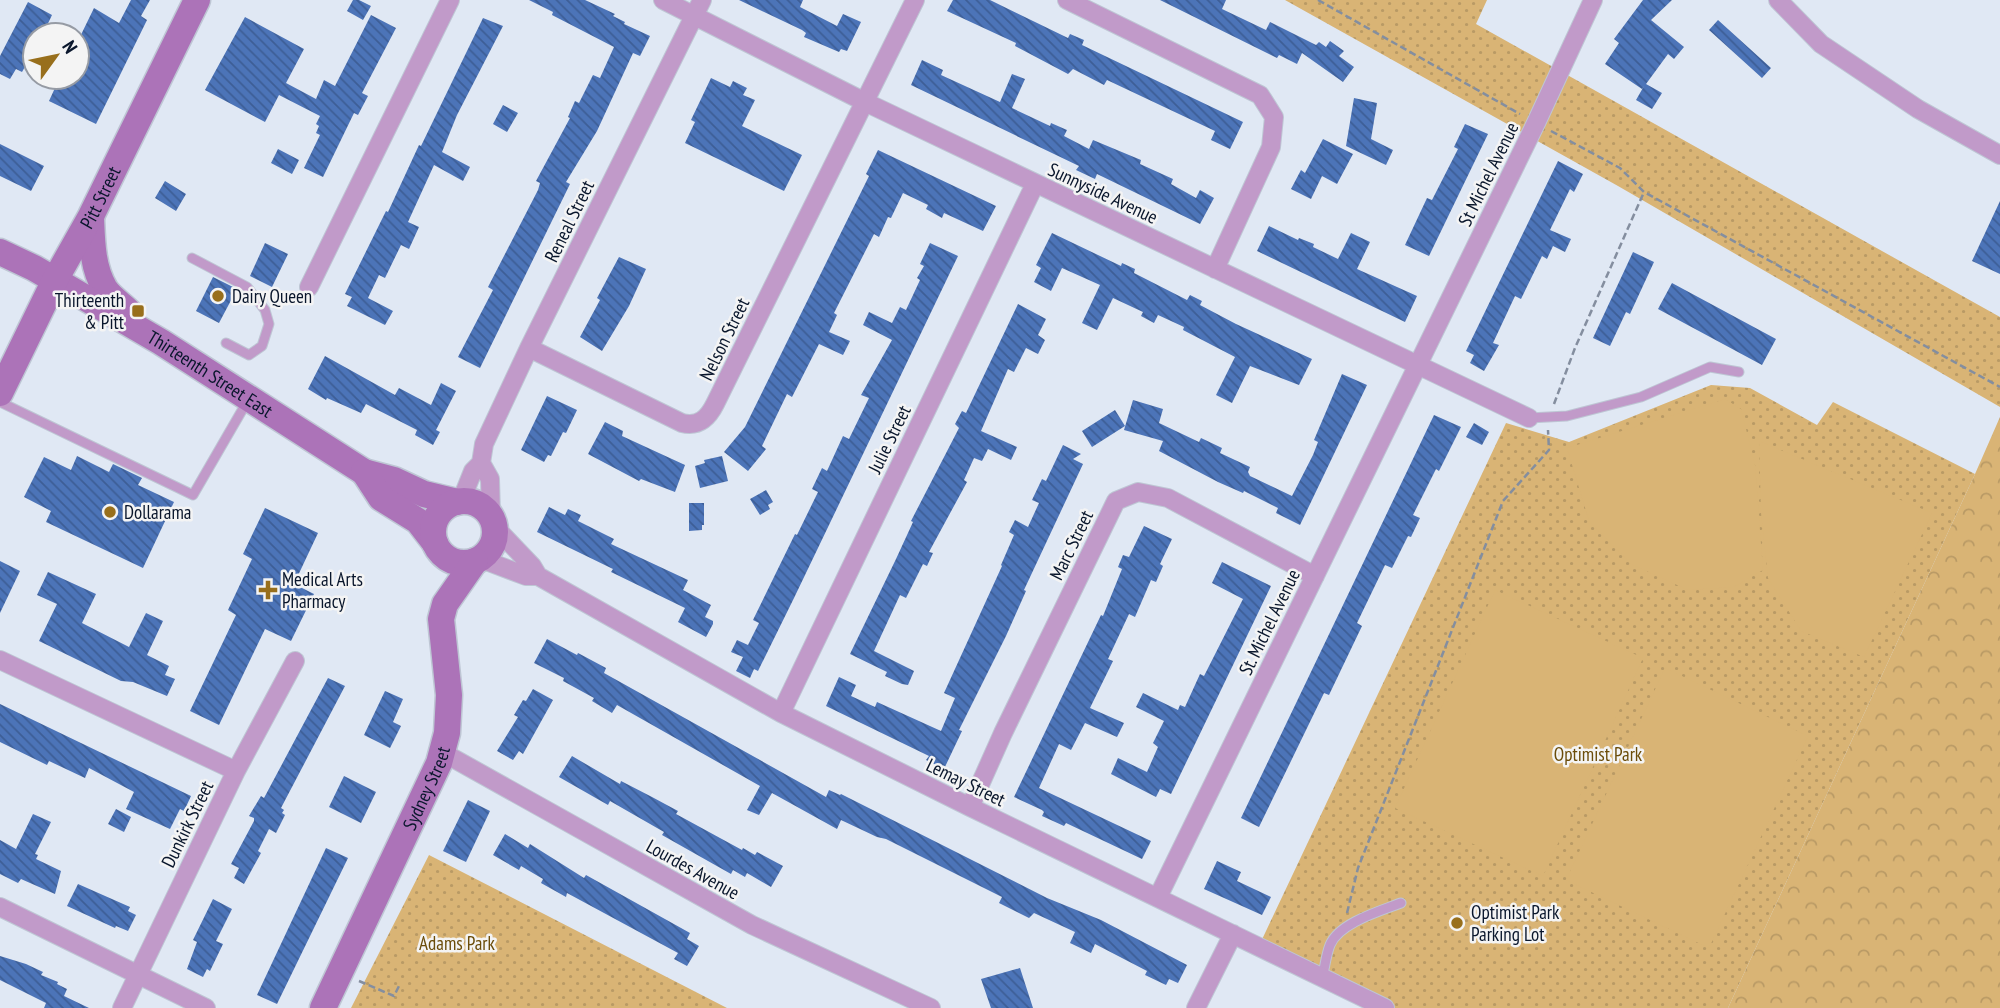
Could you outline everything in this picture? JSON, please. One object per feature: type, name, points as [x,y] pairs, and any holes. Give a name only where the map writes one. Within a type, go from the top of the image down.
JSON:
[{"type":"street","name":"Pitt Street","points":[[0,393],[197,0]]},
{"type":"street","points":[[309,287],[450,0]]},
{"type":"street","name":"Sunnyside Avenue","points":[[663,0],[865,102],[1529,418]]},
{"type":"street","name":"Reneal Street","points":[[459,501],[473,471],[481,463],[484,444],[529,348],[702,0]]},
{"type":"street","points":[[865,102],[915,0]]},
{"type":"street","points":[[1067,0],[1260,95],[1274,117],[1270,147],[1215,269]]},
{"type":"street","name":"St Michel Avenue","points":[[1417,365],[1536,124],[1593,0]]},
{"type":"street","points":[[1778,0],[1821,44],[1918,109],[2000,155]]},
{"type":"street","name":"Nelson Street","points":[[529,348],[682,424],[696,424],[705,419],[715,404],[865,102]]},
{"type":"street","name":"Julie Street","points":[[782,713],[1035,184]]},
{"type":"street","points":[[91,216],[93,252],[106,290],[161,342]]},
{"type":"street","name":"Thirteenth Street East","points":[[0,252],[55,280],[161,342],[364,472],[394,480],[424,494],[459,501]]},
{"type":"street","name":"St. Michel Avenue","points":[[1158,897],[1417,365]]},
{"type":"street","points":[[481,463],[490,478],[493,521],[492,546],[485,562],[453,561],[442,554],[435,543],[433,530],[437,517],[445,507],[459,501],[476,503],[493,521]]},
{"type":"street","name":"Thirteenth Street East","points":[[364,472],[382,498],[418,521],[435,543]]},
{"type":"street","name":"Marc Street","points":[[970,807],[1116,501],[1139,492],[1168,498],[1315,576]]},
{"type":"street","name":"Lemay Street","points":[[493,521],[532,566],[537,576]]},
{"type":"street","name":"Lemay Street","points":[[485,562],[526,576],[537,576],[782,713],[1385,1008]]},
{"type":"street","name":"Sydney Street","points":[[323,1008],[426,794],[442,751],[447,733],[449,695],[441,619],[445,604],[485,562]]},
{"type":"street","points":[[0,660],[236,771]]},
{"type":"street","name":"Dunkirk Street","points":[[122,1008],[236,771],[295,661]]},
{"type":"street","name":"Lourdes Avenue","points":[[442,751],[751,925],[931,1008]]},
{"type":"street","points":[[0,906],[206,1008]]},
{"type":"street","points":[[1196,1008],[1233,934]]},
{"type":"lane","points":[[192,258],[247,286],[265,310],[270,324],[262,346],[249,355],[226,343]]},
{"type":"lane","points":[[1529,418],[1567,416],[1641,397],[1710,367],[1738,372]]},
{"type":"lane","points":[[0,402],[194,495],[249,397]]},
{"type":"lane","points":[[1322,978],[1330,943],[1346,928],[1367,915],[1401,903]]},
{"type":"path","points":[[1318,0],[1536,124],[1620,168],[1644,191],[2000,387]]},
{"type":"path","points":[[1346,928],[1347,906],[1358,868],[1503,500],[1549,450],[1548,418],[1575,348],[1644,191]]},
{"type":"path","points":[[359,981],[394,996],[400,984]]},
{"type":"green space","points":[[1285,0],[1487,0],[1476,24],[2000,317],[2000,407],[1618,186]]},
{"type":"green space","name":"Optimist Park","points":[[1711,385],[1750,388],[1817,425],[1833,402],[1975,474],[1728,1008],[1384,1008],[1258,948],[1506,423],[1569,442]]},
{"type":"green space","points":[[1725,399],[1741,409],[1755,465],[1763,570],[1734,587],[1688,590],[1631,564],[1589,521],[1567,448]]},
{"type":"green space","points":[[2000,417],[2000,1008],[1728,1008],[1975,474]]},
{"type":"green space","points":[[1759,441],[1932,513],[1864,657],[1801,631],[1768,578],[1761,513]]},
{"type":"green space","points":[[1495,590],[1643,658],[1543,876],[1395,808]]},
{"type":"green space","points":[[1665,668],[1808,736],[1709,948],[1566,880]]},
{"type":"green space","name":"Adams Park","points":[[429,855],[727,1008],[351,1008]]},
{"type":"building","points":[[131,0],[150,0],[141,16],[147,20],[96,124],[49,101],[54,91],[91,91],[91,21],[88,21],[94,8],[119,23]]},
{"type":"building","points":[[353,0],[371,6],[363,20],[347,11]]},
{"type":"building","points":[[529,0],[585,0],[615,14],[613,16],[625,22],[624,24],[650,36],[640,56],[633,53],[597,131],[566,182],[570,184],[480,368],[458,357],[493,290],[488,287],[538,190],[540,183],[536,181],[570,118],[568,117],[575,101],[579,103],[593,75],[600,78],[614,47]]},
{"type":"building","points":[[739,0],[803,0],[800,7],[837,26],[843,14],[861,22],[847,51],[841,49],[839,52],[804,37],[806,33],[802,30]]},
{"type":"building","points":[[953,0],[990,0],[1068,38],[1070,34],[1084,40],[1082,45],[1243,122],[1230,149],[1211,140],[1215,131],[1107,80],[1104,85],[1073,69],[1068,74],[1015,46],[1016,43],[947,11]]},
{"type":"building","points":[[1160,0],[1226,0],[1222,9],[1266,30],[1270,22],[1316,45],[1319,42],[1326,47],[1330,41],[1344,51],[1339,56],[1354,67],[1343,82],[1302,53],[1297,64],[1279,55],[1277,58]]},
{"type":"building","points":[[1643,0],[1672,0],[1651,20],[1684,47],[1674,59],[1668,54],[1646,84],[1662,93],[1652,109],[1636,100],[1644,86],[1642,89],[1605,64],[1619,43],[1614,39]]},
{"type":"building","points":[[28,2],[52,15],[49,21],[21,21],[21,72],[16,69],[10,79],[0,74],[0,56]]},
{"type":"building","points":[[371,15],[396,28],[362,93],[368,96],[358,115],[354,113],[323,177],[304,168],[320,135],[316,133],[319,126],[316,124],[320,116],[279,95],[265,122],[205,90],[245,17],[304,49],[286,83],[316,99],[324,80],[335,86]]},
{"type":"building","points":[[483,18],[503,26],[457,115],[442,152],[470,167],[463,181],[434,165],[408,222],[419,227],[409,249],[401,245],[385,278],[379,275],[368,298],[393,311],[385,325],[347,306],[352,297],[345,294]]},
{"type":"building","points":[[1718,20],[1771,68],[1762,78],[1709,30]]},
{"type":"building","points":[[922,60],[943,70],[941,75],[1000,102],[1012,74],[1025,79],[1012,108],[1050,126],[1051,123],[1067,130],[1064,136],[1089,149],[1093,140],[1141,160],[1140,164],[1173,179],[1171,184],[1196,198],[1200,190],[1214,198],[1200,224],[1097,174],[1095,179],[1076,170],[1079,166],[911,85]]},
{"type":"building","points":[[711,78],[730,87],[733,81],[747,88],[743,95],[755,100],[742,126],[802,155],[784,191],[685,143],[695,122],[691,120]]},
{"type":"building","points":[[1354,98],[1377,103],[1371,139],[1393,150],[1386,165],[1346,146]]},
{"type":"building","points":[[503,105],[518,113],[507,132],[493,124]]},
{"type":"building","points":[[1465,124],[1488,134],[1429,256],[1405,245],[1427,198],[1432,200],[1458,149],[1454,147]]},
{"type":"building","points":[[1323,139],[1353,154],[1337,184],[1322,176],[1311,199],[1291,189],[1301,170],[1305,173]]},
{"type":"building","points":[[0,144],[44,166],[31,191],[0,176]]},
{"type":"building","points":[[278,149],[299,160],[292,174],[271,163]]},
{"type":"building","points":[[878,150],[996,206],[983,231],[944,213],[942,218],[926,209],[928,205],[903,193],[879,237],[874,234],[834,313],[837,315],[829,332],[850,341],[843,355],[819,344],[792,397],[787,394],[762,446],[766,449],[748,471],[724,452],[745,427],[869,176],[866,174]]},
{"type":"building","points":[[1558,161],[1583,174],[1574,192],[1570,189],[1550,230],[1571,239],[1565,252],[1553,246],[1547,259],[1542,256],[1521,299],[1515,296],[1493,343],[1499,345],[1484,371],[1470,363],[1474,355],[1466,351]]},
{"type":"building","points":[[165,181],[186,194],[176,211],[155,198]]},
{"type":"building","points":[[2000,201],[2000,274],[1972,261]]},
{"type":"building","points":[[1269,226],[1298,240],[1299,238],[1314,244],[1313,247],[1338,259],[1351,233],[1370,242],[1357,269],[1417,296],[1405,322],[1257,251]]},
{"type":"building","points":[[1052,233],[1121,266],[1122,263],[1135,269],[1134,273],[1187,300],[1190,295],[1202,301],[1200,305],[1236,324],[1312,359],[1299,385],[1250,366],[1232,403],[1216,395],[1235,357],[1183,330],[1184,327],[1158,315],[1154,323],[1141,316],[1143,312],[1113,298],[1097,330],[1082,323],[1100,285],[1062,268],[1051,291],[1034,282],[1041,268],[1036,265]]},
{"type":"building","points":[[265,243],[288,254],[272,287],[250,276]]},
{"type":"building","points":[[930,243],[958,256],[794,598],[758,671],[754,669],[750,678],[736,671],[743,657],[731,652],[737,640],[748,645],[759,623],[753,620],[818,492],[812,489],[822,468],[827,471],[843,436],[849,439],[869,398],[861,395],[892,340],[863,325],[869,312],[892,323],[900,307],[906,310],[920,280],[917,278],[924,266],[920,264]]},
{"type":"building","points":[[1633,252],[1654,262],[1630,314],[1626,312],[1610,346],[1593,338]]},
{"type":"building","points":[[619,257],[646,269],[629,306],[602,351],[580,337]]},
{"type":"building","name":"Dairy Queen","points":[[213,277],[237,289],[219,323],[196,311]]},
{"type":"building","points":[[1672,283],[1776,339],[1762,365],[1658,309]]},
{"type":"building","points":[[1018,304],[1046,319],[1038,335],[1045,340],[1038,354],[1026,348],[1014,372],[1008,369],[981,431],[1017,447],[1011,460],[988,449],[982,461],[974,458],[964,480],[967,482],[929,552],[933,553],[927,566],[923,564],[906,598],[900,595],[874,651],[914,671],[908,685],[902,684],[885,676],[887,672],[850,654],[913,522],[911,521],[959,428],[955,424],[962,411],[966,413]]},
{"type":"building","points":[[325,356],[395,395],[399,388],[431,405],[441,383],[456,391],[436,430],[440,432],[433,445],[415,435],[417,430],[366,404],[361,413],[327,398],[326,400],[308,389]]},
{"type":"building","points":[[1342,374],[1367,385],[1300,525],[1276,513],[1278,508],[1218,482],[1159,451],[1163,441],[1124,430],[1133,400],[1163,409],[1159,423],[1199,442],[1201,438],[1222,448],[1220,453],[1250,467],[1250,476],[1292,496],[1313,455],[1318,442],[1314,440]]},
{"type":"building","points":[[547,396],[577,410],[566,433],[563,432],[551,456],[548,455],[544,462],[521,450]]},
{"type":"building","points":[[1115,410],[1125,426],[1092,447],[1082,431]]},
{"type":"building","points":[[1434,415],[1461,427],[1413,515],[1420,518],[1411,537],[1408,536],[1392,568],[1385,565],[1357,623],[1362,626],[1329,695],[1324,693],[1259,827],[1241,818]]},
{"type":"building","points":[[605,422],[623,431],[622,436],[685,465],[675,492],[641,479],[639,481],[588,454]]},
{"type":"building","points":[[1474,423],[1489,432],[1482,445],[1466,437]]},
{"type":"building","points":[[1063,445],[1081,454],[1073,459],[1083,464],[1024,590],[1026,591],[1006,636],[959,730],[962,731],[944,769],[926,760],[929,756],[826,706],[839,677],[856,685],[851,696],[875,707],[877,702],[941,731],[955,698],[944,693],[1002,566],[1014,535],[1009,532],[1015,520],[1028,527],[1039,503],[1032,500],[1042,479],[1046,481]]},
{"type":"building","name":"Dollarama","points":[[77,456],[109,472],[113,464],[142,478],[138,485],[174,502],[143,568],[46,522],[51,511],[24,497],[44,457],[71,470]]},
{"type":"building","points":[[722,456],[728,481],[700,488],[695,466],[705,463],[704,460]]},
{"type":"building","points":[[766,490],[773,502],[768,505],[770,509],[760,515],[750,499]]},
{"type":"building","points":[[689,503],[704,503],[702,530],[689,531]]},
{"type":"building","points":[[549,507],[565,515],[568,509],[581,515],[578,521],[614,539],[611,544],[688,580],[683,590],[711,605],[705,617],[713,621],[713,624],[706,637],[678,622],[685,608],[537,532]]},
{"type":"building","points":[[265,508],[318,533],[294,584],[314,594],[291,641],[265,629],[219,725],[190,711],[236,615],[228,610],[252,559],[243,554]]},
{"type":"building","points":[[1144,526],[1172,539],[1160,564],[1163,566],[1156,582],[1151,580],[1135,617],[1129,614],[1108,659],[1113,661],[1090,708],[1124,723],[1117,737],[1085,723],[1071,750],[1059,744],[1039,788],[1151,841],[1142,859],[1066,823],[1064,826],[1042,816],[1042,810],[1014,797],[1101,615],[1103,616],[1122,569],[1118,567],[1123,555],[1129,557]]},
{"type":"building","points":[[0,561],[20,571],[0,613]]},
{"type":"building","points":[[1222,562],[1271,586],[1171,794],[1160,789],[1156,797],[1111,774],[1118,758],[1147,772],[1158,747],[1153,743],[1164,721],[1136,707],[1143,693],[1178,710],[1180,705],[1185,707],[1200,674],[1204,676],[1243,599],[1212,583]]},
{"type":"building","points":[[48,572],[96,594],[82,623],[129,647],[146,613],[163,621],[147,655],[169,666],[165,675],[175,679],[167,696],[133,682],[121,681],[39,641],[57,604],[37,595]]},
{"type":"building","points":[[547,639],[606,668],[604,673],[826,797],[829,790],[841,794],[1047,898],[1101,920],[1187,965],[1178,983],[1169,979],[1166,985],[1145,975],[1147,971],[1095,944],[1091,953],[1070,943],[1075,932],[1034,913],[1029,918],[999,903],[1002,897],[886,839],[841,820],[837,829],[772,793],[759,815],[747,810],[760,786],[617,705],[612,713],[592,701],[594,698],[563,681],[564,678],[534,663]]},
{"type":"building","points":[[328,678],[345,686],[281,808],[285,815],[276,833],[269,829],[258,851],[261,853],[244,884],[234,878],[239,868],[231,864],[254,821],[254,818],[249,816],[261,796],[264,798]]},
{"type":"building","points":[[533,689],[553,700],[523,754],[519,751],[513,760],[497,751],[518,717],[514,715]]},
{"type":"building","points":[[385,691],[403,699],[393,722],[401,726],[390,748],[364,735]]},
{"type":"building","points":[[0,704],[191,796],[184,811],[180,809],[170,829],[126,809],[134,792],[89,768],[85,778],[49,761],[47,765],[0,742]]},
{"type":"building","points":[[572,756],[620,784],[621,781],[678,811],[676,814],[742,850],[743,848],[755,855],[757,852],[783,866],[771,887],[747,873],[745,877],[733,870],[731,874],[662,835],[664,832],[610,801],[608,805],[559,777]]},
{"type":"building","points":[[344,776],[376,792],[361,823],[329,807]]},
{"type":"building","points":[[468,800],[490,811],[466,862],[443,851]]},
{"type":"building","points":[[116,809],[131,817],[124,832],[108,824]]},
{"type":"building","points":[[33,814],[51,822],[35,854],[38,855],[36,859],[61,871],[55,894],[21,879],[18,883],[0,874],[0,840],[16,849]]},
{"type":"building","points":[[505,834],[528,848],[530,844],[584,878],[586,875],[690,933],[687,939],[699,946],[687,966],[674,959],[678,953],[567,893],[566,897],[541,883],[543,879],[521,866],[519,870],[493,855]]},
{"type":"building","points":[[326,848],[348,858],[277,1004],[257,995]]},
{"type":"building","points":[[1217,861],[1241,872],[1237,881],[1271,897],[1262,915],[1204,889]]},
{"type":"building","points":[[78,884],[130,907],[128,911],[136,915],[128,931],[116,926],[115,928],[67,906]]},
{"type":"building","points":[[213,899],[232,909],[216,941],[223,944],[210,971],[207,969],[203,977],[187,969],[197,942],[193,940]]},
{"type":"building","points":[[0,956],[43,972],[41,975],[67,989],[64,996],[89,1008],[44,1008],[46,1003],[0,980]]},
{"type":"building","points":[[1020,968],[1033,1008],[991,1008],[981,979]]},
{"type":"place","name":"Dairy Queen","points":[[218,296]]},
{"type":"place","name":"Thirteenth & Pitt","points":[[138,311]]},
{"type":"place","name":"Dollarama","points":[[110,512]]},
{"type":"place","name":"Medical Arts Pharmacy","points":[[268,590]]},
{"type":"place","name":"Optimist Park Parking Lot","points":[[1457,923]]}]
